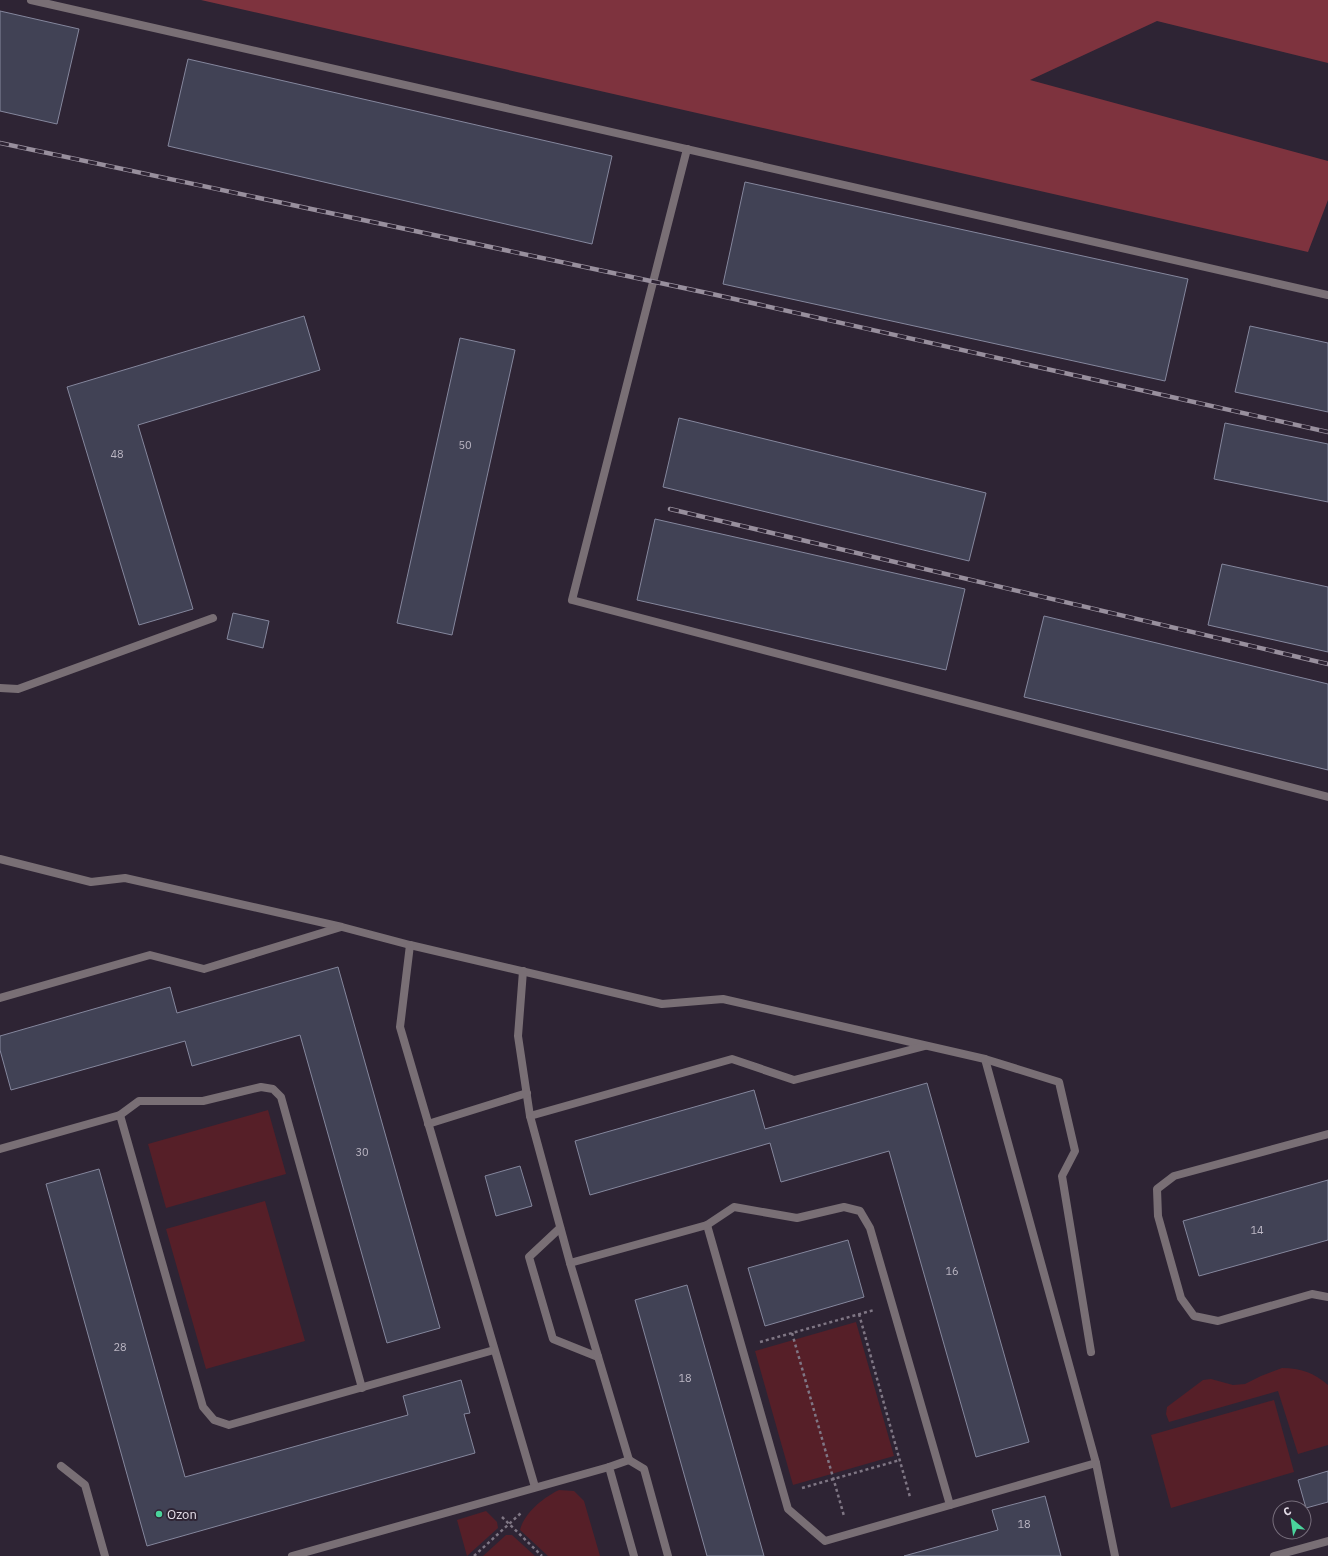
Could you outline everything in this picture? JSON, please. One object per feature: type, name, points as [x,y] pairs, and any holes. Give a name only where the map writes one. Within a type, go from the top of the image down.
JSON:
[{"type":"lane","points":[[31,0],[1328,295]]},
{"type":"lane","points":[[687,149],[572,600],[1328,797]]},
{"type":"lane","points":[[0,688],[18,689],[213,618]]},
{"type":"lane","points":[[0,859],[91,882],[125,878],[342,927],[410,945],[662,1004],[723,999],[984,1059],[1059,1082],[1075,1151],[1062,1176],[1092,1352]]},
{"type":"lane","points":[[0,998],[150,955],[204,969],[342,927]]},
{"type":"lane","points":[[410,945],[400,1027],[535,1487]]},
{"type":"lane","points":[[523,971],[518,1036],[530,1116],[570,1263],[629,1460],[644,1469],[668,1556]]},
{"type":"lane","points":[[530,1116],[732,1059],[794,1080],[926,1046]]},
{"type":"lane","points":[[984,1059],[1096,1464],[1115,1556]]},
{"type":"lane","points":[[0,1149],[120,1115],[139,1101],[203,1101],[261,1087],[273,1088],[281,1097],[362,1388]]},
{"type":"lane","points":[[428,1124],[527,1093]]},
{"type":"lane","points":[[120,1115],[203,1407],[214,1420],[229,1425],[494,1350]]},
{"type":"lane","points":[[1328,1134],[1174,1176],[1157,1189],[1158,1216],[1181,1298],[1194,1316],[1218,1321],[1312,1294],[1328,1297]]},
{"type":"lane","points":[[570,1263],[707,1225],[734,1207],[797,1218],[844,1207],[860,1211],[870,1228],[950,1505]]},
{"type":"lane","points":[[707,1225],[788,1509],[825,1540],[1096,1464]]},
{"type":"lane","points":[[560,1228],[529,1257],[553,1339],[598,1357]]},
{"type":"lane","points":[[292,1556],[487,1500],[609,1467],[629,1460]]},
{"type":"lane","points":[[61,1466],[85,1486],[105,1556]]},
{"type":"lane","points":[[609,1467],[634,1556]]},
{"type":"lane","points":[[1274,1556],[1328,1541]]},
{"type":"path","points":[[742,1347],[892,1305]]},
{"type":"path","points":[[859,1314],[915,1514]]},
{"type":"path","points":[[792,1333],[849,1534]]},
{"type":"path","points":[[784,1493],[900,1460]]},
{"type":"path","points":[[487,1500],[542,1556]]},
{"type":"path","points":[[474,1556],[526,1508]]},
{"type":"shaded area","points":[[201,0],[1328,0],[1328,63],[1157,21],[1030,80],[1328,161],[1328,200],[1308,252]]},
{"type":"shaded area","points":[[268,1110],[286,1174],[166,1208],[148,1144]]},
{"type":"shaded area","points":[[265,1201],[305,1341],[206,1369],[166,1229]]},
{"type":"shaded area","points":[[856,1322],[894,1456],[793,1485],[755,1351]]},
{"type":"shaded area","points":[[1282,1368],[1307,1372],[1318,1377],[1328,1385],[1328,1445],[1298,1454],[1278,1391],[1169,1422],[1166,1414],[1167,1407],[1203,1380],[1211,1379],[1233,1385],[1245,1384]]},
{"type":"shaded area","points":[[1274,1400],[1294,1472],[1171,1508],[1151,1435]]},
{"type":"shaded area","points":[[559,1490],[574,1491],[584,1501],[600,1556],[548,1556],[520,1530],[522,1524],[535,1506]]},
{"type":"shaded area","points":[[486,1511],[497,1522],[498,1528],[467,1556],[457,1520]]},
{"type":"shaded area","points":[[506,1535],[512,1535],[535,1556],[483,1556]]},
{"type":"building","points":[[0,11],[79,29],[57,124],[0,111]]},
{"type":"building","points":[[188,59],[612,156],[592,244],[168,146]]},
{"type":"building","points":[[745,182],[1188,279],[1165,381],[723,284]]},
{"type":"building","points":[[304,316],[320,370],[138,425],[193,609],[139,625],[67,387]]},
{"type":"building","points":[[1250,326],[1328,343],[1328,412],[1235,392]]},
{"type":"building","points":[[460,338],[515,350],[452,635],[397,623]]},
{"type":"building","points":[[679,418],[986,493],[969,561],[663,487]]},
{"type":"building","points":[[1225,423],[1328,444],[1328,502],[1214,479]]},
{"type":"building","points":[[655,519],[965,589],[946,670],[637,600]]},
{"type":"building","points":[[1222,564],[1328,587],[1328,652],[1208,625]]},
{"type":"building","points":[[233,613],[269,621],[263,648],[227,639]]},
{"type":"building","points":[[1044,616],[1328,684],[1328,770],[1024,697]]},
{"type":"building","points":[[338,967],[440,1328],[387,1343],[300,1035],[192,1066],[185,1041],[11,1090],[0,1050],[0,1036],[170,987],[177,1013]]},
{"type":"building","points":[[927,1083],[1029,1442],[976,1457],[889,1151],[781,1182],[770,1143],[590,1195],[575,1141],[754,1090],[765,1129]]},
{"type":"building","points":[[520,1166],[532,1206],[496,1216],[485,1176]]},
{"type":"building","points":[[99,1169],[185,1477],[408,1415],[403,1396],[461,1380],[470,1413],[464,1414],[475,1453],[147,1546],[46,1184]]},
{"type":"building","points":[[1328,1180],[1328,1240],[1199,1276],[1183,1221]]},
{"type":"building","points":[[848,1240],[864,1297],[765,1326],[748,1268]]},
{"type":"building","points":[[687,1285],[764,1556],[707,1556],[635,1300]]},
{"type":"building","points":[[1328,1471],[1328,1502],[1312,1506],[1312,1500],[1304,1500],[1298,1480]]},
{"type":"building","points":[[1045,1496],[1061,1556],[904,1556],[998,1530],[992,1510]]},
{"type":"railway","points":[[0,143],[712,294],[1328,432]]},
{"type":"railway","points":[[670,509],[1328,664]]},
{"type":"place","name":"Ozon","points":[[159,1514]]}]
